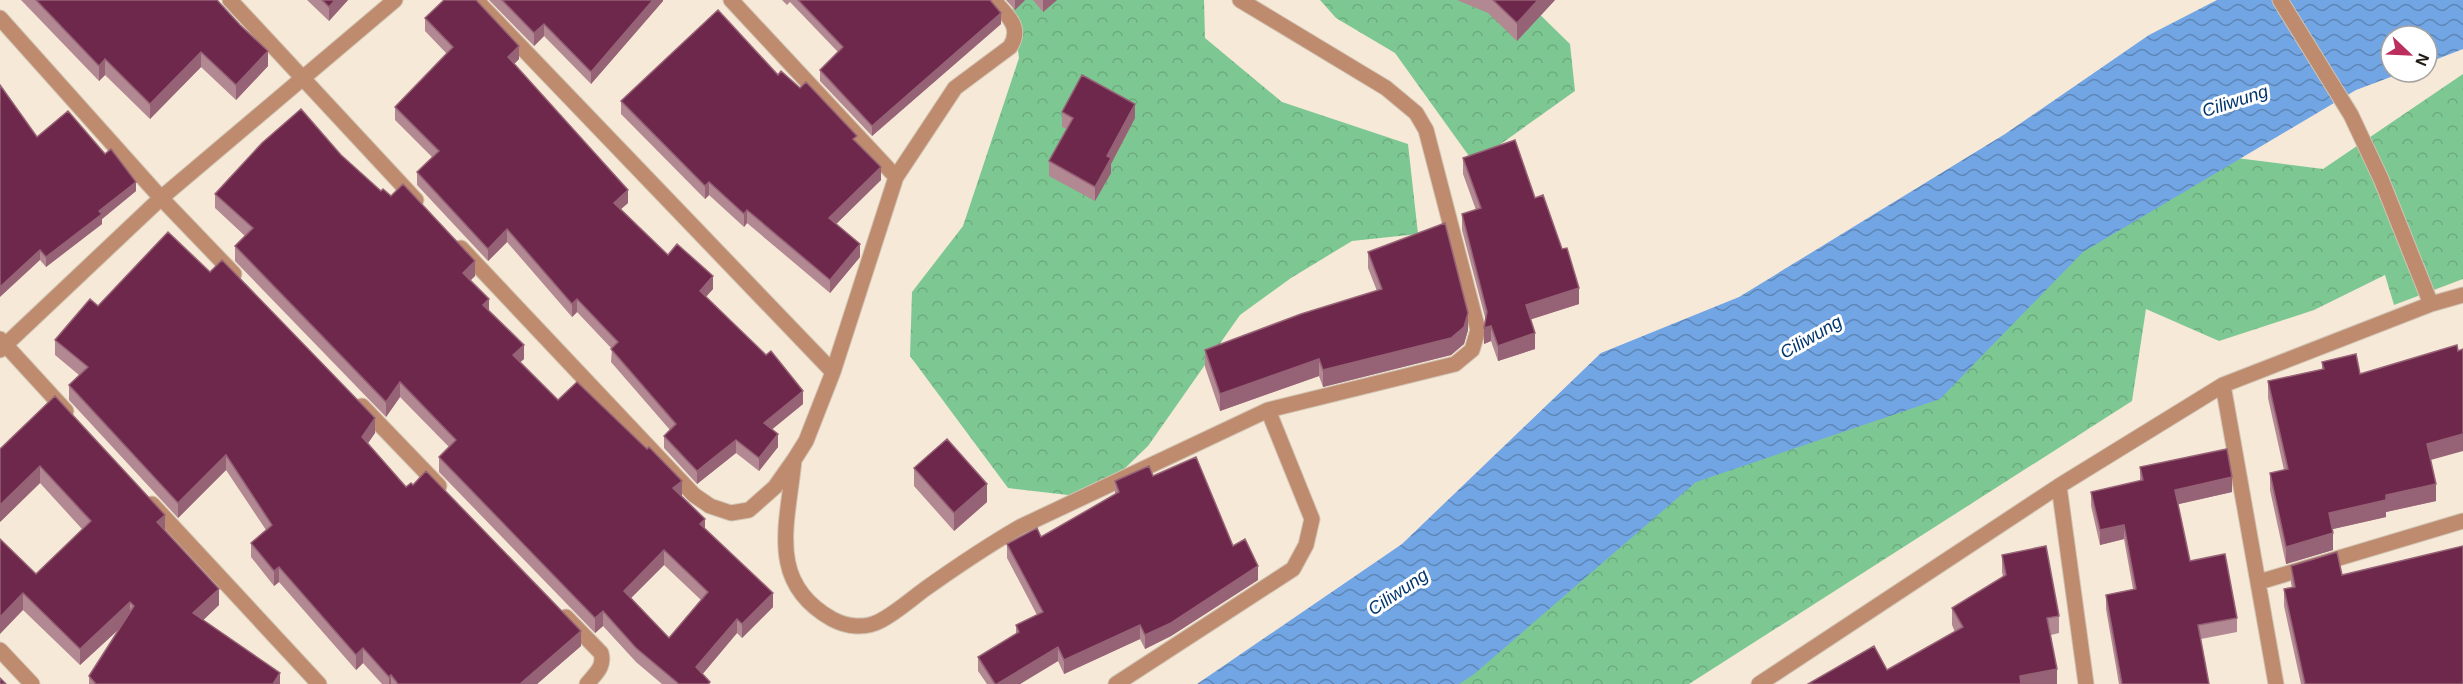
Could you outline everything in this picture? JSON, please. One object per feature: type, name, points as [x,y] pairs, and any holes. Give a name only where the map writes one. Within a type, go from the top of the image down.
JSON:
[{"type":"street","points":[[230,0],[424,209]]},
{"type":"street","points":[[78,424],[2,345],[161,198],[394,0]]},
{"type":"street","points":[[476,0],[833,372]]},
{"type":"street","points":[[731,0],[896,177]]},
{"type":"street","points":[[448,234],[693,495],[710,506],[731,513],[748,510],[775,487],[806,441],[833,372],[896,177],[955,88],[1010,47],[1015,40],[1016,30],[1012,21],[993,0]]},
{"type":"street","points":[[794,460],[785,551],[790,576],[801,596],[815,609],[836,621],[858,627],[879,622],[984,548],[1020,527],[1268,410],[1455,364],[1472,350],[1478,330],[1426,130],[1416,113],[1386,88],[1240,0]]},
{"type":"street","points":[[2280,0],[2351,116],[2381,179],[2431,304]]},
{"type":"street","points":[[0,18],[161,198],[244,284]]},
{"type":"street","points":[[1759,684],[2059,486],[2223,385],[2431,304],[2463,295]]},
{"type":"street","points":[[2223,385],[2276,684]]},
{"type":"street","points":[[352,396],[452,499]]},
{"type":"street","points":[[1116,684],[1293,569],[1306,545],[1312,519],[1268,410]]},
{"type":"street","points":[[2059,486],[2086,684]]},
{"type":"street","points":[[142,493],[319,684]]},
{"type":"street","points":[[2259,582],[2463,521]]},
{"type":"street","points":[[551,602],[601,653],[603,661],[601,668],[587,684]]},
{"type":"street","points":[[0,650],[32,684]]},
{"type":"green space","points":[[1012,0],[1204,0],[1205,38],[1282,102],[1408,144],[1418,234],[1352,241],[1291,278],[1240,315],[1148,446],[1094,498],[1008,488],[910,356],[912,292],[963,226],[1019,58]]},
{"type":"green space","points":[[1320,0],[1525,0],[1570,44],[1575,91],[1474,163],[1395,53],[1336,18]]},
{"type":"green space","points":[[2463,74],[2463,279],[2394,305],[2385,275],[2314,310],[2219,341],[2146,309],[2132,401],[1689,684],[1350,684],[2189,152],[2323,169]]},
{"type":"water","name":"Ciliwung","points":[[2217,0],[2463,0],[2463,49],[2439,58],[2439,24],[2379,24],[2379,81],[2356,90],[2083,252],[1940,399],[1696,482],[1473,675],[1459,684],[1197,684],[1402,544],[1601,353],[1739,297],[2005,134],[2149,35]]},
{"type":"building","points":[[36,0],[217,0],[268,51],[236,85],[201,52],[150,104],[105,59],[99,66]]},
{"type":"building","points":[[322,0],[335,0],[329,7]]},
{"type":"building","points":[[444,0],[476,0],[519,46],[508,57],[628,190],[614,203],[668,255],[677,244],[713,276],[700,291],[766,355],[771,351],[803,391],[764,423],[778,434],[759,458],[736,440],[697,471],[664,436],[676,424],[611,349],[618,342],[577,299],[572,304],[507,229],[488,249],[417,172],[439,151],[395,107],[453,47],[425,18]]},
{"type":"building","points":[[502,0],[653,0],[591,72],[544,24],[534,33]]},
{"type":"building","points":[[798,0],[990,0],[1001,13],[872,126],[820,70],[843,47]]},
{"type":"building","points":[[1493,0],[1538,0],[1517,23]]},
{"type":"building","points":[[718,10],[778,75],[781,71],[800,88],[806,82],[857,136],[853,139],[881,167],[829,218],[860,244],[830,280],[747,210],[744,214],[709,182],[705,186],[621,101]]},
{"type":"building","points":[[1082,75],[1135,104],[1107,156],[1111,158],[1095,187],[1049,161],[1073,118],[1062,112]]},
{"type":"building","points":[[0,85],[37,137],[68,111],[105,154],[111,149],[136,182],[99,211],[102,214],[46,257],[40,250],[0,287]]},
{"type":"building","points":[[301,109],[341,155],[381,191],[383,189],[391,196],[403,184],[475,261],[463,273],[489,299],[483,305],[524,345],[513,355],[558,400],[577,382],[647,449],[649,447],[682,481],[673,488],[705,519],[700,524],[773,593],[742,624],[737,619],[696,667],[710,682],[708,684],[679,684],[636,648],[603,611],[595,618],[439,457],[456,440],[400,382],[386,402],[235,246],[253,228],[215,194],[262,143]],"holes":[[[664,550],[708,592],[669,638],[624,591]]]},
{"type":"building","points":[[1515,140],[1535,198],[1543,195],[1562,249],[1567,248],[1579,288],[1526,305],[1535,333],[1498,346],[1491,326],[1484,328],[1487,312],[1462,214],[1481,208],[1463,158]]},
{"type":"building","points":[[1445,223],[1468,313],[1464,327],[1451,338],[1323,370],[1319,359],[1220,394],[1205,350],[1301,314],[1382,289],[1368,252]]},
{"type":"building","points":[[168,232],[210,272],[222,260],[375,418],[362,437],[406,487],[411,483],[413,485],[426,471],[581,631],[520,684],[398,684],[363,648],[356,655],[279,567],[274,571],[251,543],[272,525],[226,455],[178,503],[69,385],[88,367],[55,340],[90,299],[98,306]]},
{"type":"building","points":[[2457,345],[2458,351],[2463,349],[2463,434],[2427,444],[2436,484],[2386,495],[2386,500],[2329,513],[2333,533],[2286,547],[2270,473],[2288,469],[2268,381],[2324,369],[2322,362],[2356,354],[2360,374]]},
{"type":"building","points":[[55,396],[165,515],[157,522],[219,589],[193,613],[280,673],[273,684],[96,684],[89,676],[134,606],[130,602],[80,649],[23,593],[0,617],[0,539],[36,574],[91,521],[40,466],[0,505],[0,449]]},
{"type":"building","points":[[947,439],[987,484],[954,513],[914,468]]},
{"type":"building","points":[[2227,449],[2232,477],[2175,490],[2190,561],[2225,554],[2237,618],[2198,625],[2209,684],[2122,684],[2106,595],[2136,589],[2124,525],[2100,530],[2091,492],[2143,480],[2140,467]]},
{"type":"building","points":[[1196,457],[1233,546],[1245,539],[1258,566],[1171,623],[1145,635],[1140,625],[1064,660],[1058,647],[995,684],[978,657],[1019,632],[1016,625],[1043,612],[1007,544],[1037,528],[1041,537],[1119,492],[1115,481],[1149,466],[1153,476]]},
{"type":"building","points":[[2046,546],[2059,616],[2047,618],[2057,669],[2020,676],[2021,684],[1808,684],[1874,646],[1887,670],[1963,627],[1952,608],[2006,575],[2002,555]]},
{"type":"building","points":[[2463,546],[2463,684],[2305,684],[2284,589],[2295,587],[2291,566],[2337,552],[2342,575]]}]
